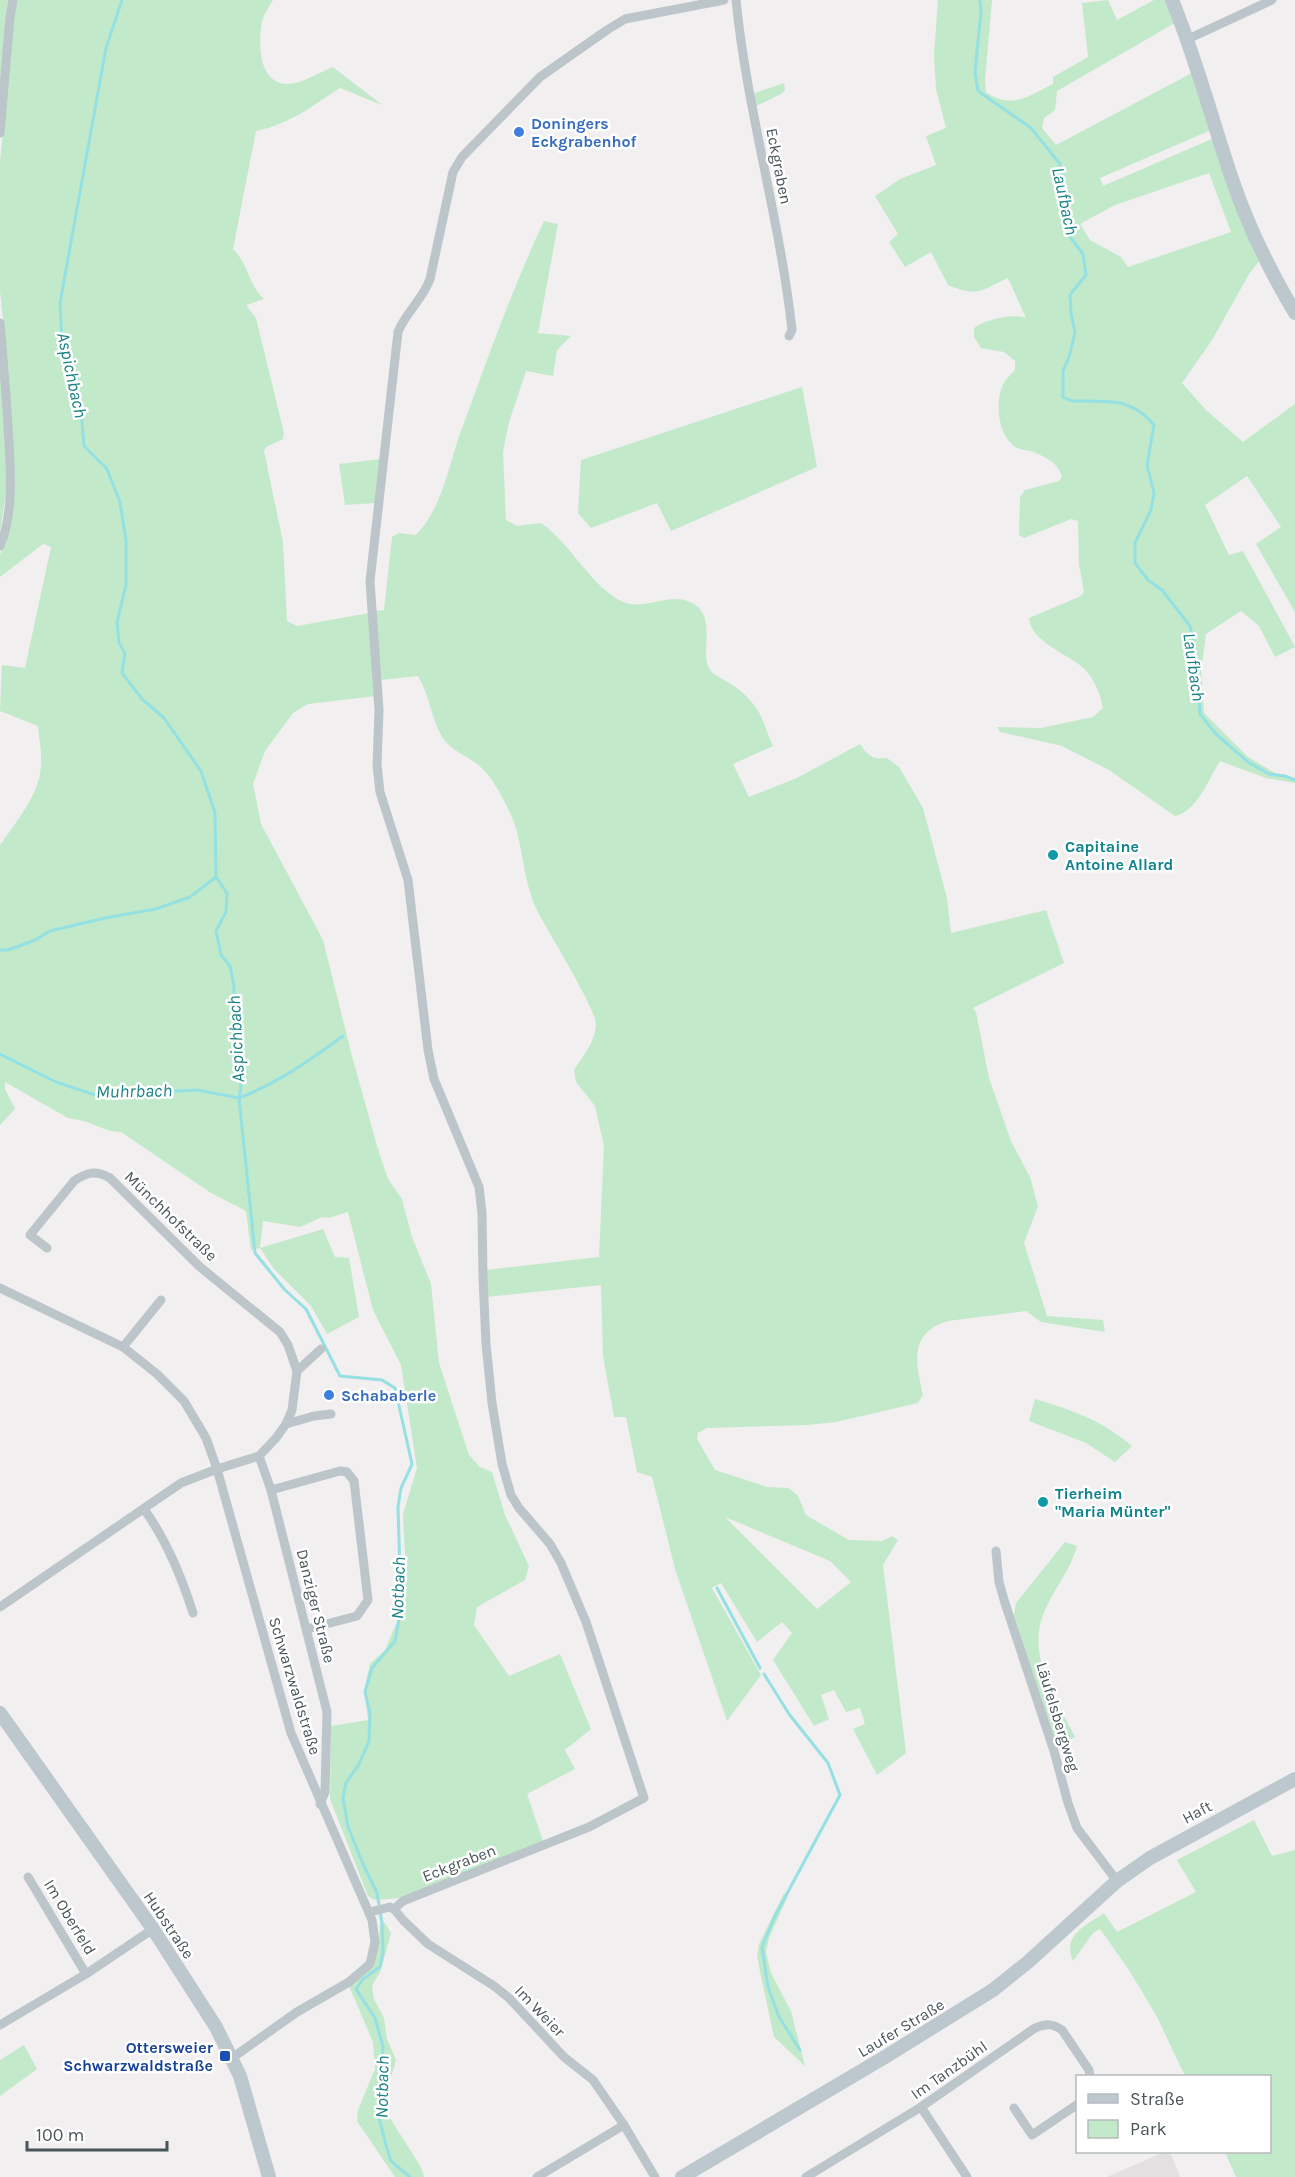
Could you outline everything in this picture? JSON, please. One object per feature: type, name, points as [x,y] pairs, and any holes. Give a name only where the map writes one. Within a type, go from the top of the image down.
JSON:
[{"type":"main road","points":[[1172,0],[1188,39],[1232,180],[1256,238],[1295,313]]},
{"type":"main road","name":"Hubstraße","points":[[0,1713],[153,1929],[208,2015],[232,2058],[246,2095],[269,2177]]},
{"type":"main road","name":"Haft","points":[[1117,1881],[1186,1836],[1295,1779]]},
{"type":"main road","name":"Laufer Straße","points":[[682,2177],[993,1990],[1028,1962],[1117,1881]]},
{"type":"street","points":[[0,133],[10,17],[14,0]]},
{"type":"street","name":"Eckgraben","points":[[392,1908],[403,1901],[590,1827],[644,1798],[586,1622],[561,1563],[550,1544],[519,1508],[511,1495],[502,1464],[492,1403],[486,1344],[482,1213],[479,1187],[434,1079],[428,1050],[408,880],[380,792],[377,765],[379,710],[370,581],[398,332],[402,321],[427,288],[453,172],[462,158],[540,77],[625,19],[724,0]]},
{"type":"street","name":"Eckgraben","points":[[736,0],[748,86],[787,285],[792,330],[789,336]]},
{"type":"street","points":[[1188,39],[1272,0]]},
{"type":"street","points":[[0,323],[10,463],[9,504],[0,546]]},
{"type":"street","name":"Münchhofstraße","points":[[47,1248],[30,1235],[74,1181],[83,1175],[103,1173],[200,1267],[280,1332],[297,1371],[292,1410],[286,1424],[259,1456]]},
{"type":"street","name":"Schwarzwaldstraße","points":[[0,1288],[123,1347],[157,1374],[184,1401],[206,1438],[217,1469],[291,1733],[320,1804],[373,1911],[375,1942],[370,1964],[349,1982],[297,2012],[232,2058]]},
{"type":"street","points":[[123,1347],[161,1300]]},
{"type":"street","points":[[297,1371],[321,1349]]},
{"type":"street","points":[[286,1424],[331,1414]]},
{"type":"street","points":[[0,1607],[181,1484],[217,1469],[259,1456]]},
{"type":"street","name":"Danziger Straße","points":[[259,1456],[271,1490],[308,1629],[327,1712],[325,1792],[320,1804]]},
{"type":"street","points":[[271,1490],[340,1471],[347,1472],[354,1481],[368,1600],[357,1616],[308,1629]]},
{"type":"street","points":[[144,1509],[170,1550],[192,1613]]},
{"type":"street","name":"Läufelsbergweg","points":[[996,1551],[999,1582],[1005,1603],[1054,1750],[1077,1828],[1117,1881]]},
{"type":"street","points":[[304,1766],[311,1771],[326,1766]]},
{"type":"street","name":"Im Oberfeld","points":[[28,1877],[86,1974]]},
{"type":"street","points":[[373,1911],[392,1908]]},
{"type":"street","name":"Im Weier","points":[[392,1908],[428,1944],[509,1998],[564,2056],[592,2080],[624,2125],[655,2177]]},
{"type":"street","name":"Im Oberfeld","points":[[0,2025],[86,1974],[153,1929]]},
{"type":"street","name":"Im Tanzbühl","points":[[806,2177],[921,2108],[1035,2028],[1045,2024],[1062,2030],[1089,2070],[1090,2075]]},
{"type":"street","points":[[1014,2108],[1032,2135],[1076,2105]]},
{"type":"street","points":[[921,2108],[967,2177]]},
{"type":"street","points":[[537,2177],[624,2125]]},
{"type":"shaded area","points":[[1162,2153],[1170,2153],[1180,2177],[1107,2177]]},
{"type":"green space","points":[[0,0],[10,0],[0,101]]},
{"type":"green space","points":[[18,0],[273,0],[262,21],[260,40],[262,61],[271,78],[289,84],[306,80],[333,67],[382,105],[340,88],[290,119],[256,131],[233,249],[239,255],[255,288],[264,299],[246,305],[256,318],[284,433],[283,439],[266,447],[264,451],[283,542],[287,621],[297,626],[369,613],[376,696],[308,704],[293,713],[265,751],[253,784],[261,824],[323,940],[377,1146],[388,1179],[402,1199],[412,1237],[431,1284],[439,1363],[469,1455],[480,1467],[492,1472],[505,1515],[529,1566],[525,1580],[477,1607],[474,1625],[509,1676],[560,1654],[591,1729],[565,1750],[575,1769],[527,1794],[544,1844],[399,1898],[375,1900],[368,1896],[330,1799],[331,1726],[368,1720],[364,1690],[370,1664],[385,1650],[397,1622],[396,1579],[406,1574],[403,1514],[417,1468],[401,1365],[373,1310],[348,1212],[329,1218],[322,1217],[300,1227],[263,1221],[260,1248],[251,1250],[246,1211],[211,1193],[121,1132],[110,1131],[84,1121],[68,1118],[5,1082],[5,1089],[15,1109],[0,1125],[0,845],[32,797],[40,776],[41,760],[38,726],[0,711],[2,665],[25,668],[51,547],[43,544],[0,577],[0,555],[8,533],[10,414],[9,377],[0,291],[0,162],[15,6]]},
{"type":"green space","points":[[938,0],[992,0],[986,92],[1012,101],[1036,93],[1053,84],[1053,77],[1088,57],[1082,3],[1108,0],[1117,20],[1154,0],[1166,0],[1175,23],[1057,91],[1055,110],[1044,118],[1042,128],[1056,145],[1192,73],[1211,130],[1100,178],[1103,186],[1214,138],[1261,259],[1249,274],[1212,340],[1182,383],[1206,410],[1243,442],[1295,404],[1295,612],[1256,544],[1281,527],[1247,476],[1205,505],[1229,555],[1243,551],[1295,647],[1275,657],[1259,626],[1241,611],[1206,634],[1201,671],[1204,713],[1248,757],[1275,773],[1295,778],[1295,783],[1266,778],[1220,761],[1196,801],[1183,813],[1175,816],[1109,770],[1062,746],[1000,732],[997,727],[1041,728],[1093,717],[1103,708],[1098,690],[1089,675],[1081,666],[1042,640],[1031,626],[1029,618],[1081,596],[1084,591],[1079,565],[1078,521],[1071,519],[1024,538],[1019,535],[1020,497],[1025,490],[1059,481],[1062,477],[1058,468],[1050,461],[1031,451],[1017,448],[1005,436],[1000,419],[1000,392],[1007,378],[1015,370],[1015,361],[1004,352],[981,348],[974,337],[974,328],[986,322],[1007,317],[1026,318],[1008,278],[980,291],[958,289],[948,285],[931,252],[905,267],[889,242],[898,234],[875,196],[900,179],[936,165],[926,136],[946,128],[936,89],[934,55]],"holes":[[[1209,173],[1231,232],[1128,267],[1121,257],[1090,240],[1080,224],[1115,205]]]},
{"type":"green space","points":[[784,83],[785,90],[781,94],[754,107],[752,97],[755,93]]},
{"type":"green space","points":[[544,221],[558,224],[538,333],[571,336],[557,350],[553,376],[526,371],[509,422],[503,452],[506,520],[517,526],[541,523],[561,541],[598,583],[619,600],[628,604],[637,604],[685,600],[700,609],[706,623],[706,656],[711,671],[752,702],[760,714],[773,746],[733,764],[749,797],[797,778],[860,744],[871,756],[887,758],[899,767],[923,808],[947,898],[951,933],[1046,910],[1064,963],[973,1008],[976,1012],[989,1078],[1011,1141],[1030,1177],[1038,1206],[1024,1243],[1047,1316],[1103,1320],[1105,1332],[1041,1322],[1026,1311],[948,1321],[935,1326],[926,1333],[921,1341],[917,1361],[923,1395],[918,1403],[836,1422],[707,1428],[698,1433],[697,1439],[715,1470],[767,1487],[789,1488],[798,1496],[806,1515],[849,1540],[882,1541],[892,1536],[898,1540],[883,1565],[906,1753],[877,1775],[853,1729],[865,1724],[860,1708],[846,1712],[834,1690],[821,1695],[829,1719],[814,1726],[773,1660],[792,1633],[782,1622],[757,1642],[721,1583],[712,1588],[761,1675],[727,1721],[675,1569],[652,1477],[637,1472],[626,1417],[614,1417],[603,1356],[601,1285],[486,1297],[485,1270],[599,1257],[604,1146],[595,1106],[576,1082],[574,1070],[591,1043],[596,1025],[580,987],[533,901],[517,831],[498,789],[482,768],[453,748],[441,735],[418,676],[380,680],[374,611],[384,610],[392,537],[399,533],[416,535],[433,512],[439,499],[490,351]],"holes":[[[725,1517],[830,1561],[851,1582],[817,1609]]]},
{"type":"green space","points":[[0,348],[7,487],[0,532]]},
{"type":"green space","points":[[802,387],[817,467],[671,531],[657,503],[591,528],[578,513],[581,460]]},
{"type":"green space","points":[[382,459],[375,503],[345,505],[339,464]]},
{"type":"green space","points":[[323,1229],[335,1257],[349,1258],[359,1317],[327,1334],[311,1306],[274,1269],[260,1248]]},
{"type":"green space","points":[[1035,1399],[1098,1422],[1132,1446],[1115,1462],[1086,1443],[1029,1421]]},
{"type":"green space","points":[[1065,1542],[1077,1546],[1046,1608],[1040,1625],[1038,1641],[1040,1658],[1051,1690],[1075,1737],[1056,1748],[1014,1615],[1016,1603]]},
{"type":"green space","points":[[1254,1820],[1272,1856],[1295,1850],[1295,2177],[1236,2177],[1225,2153],[1271,2153],[1271,2075],[1185,2075],[1156,2015],[1129,1970],[1100,1929],[1093,1933],[1073,1961],[1070,1952],[1073,1938],[1083,1927],[1104,1913],[1117,1932],[1196,1892],[1177,1860]]},
{"type":"green space","points":[[784,1893],[788,1896],[769,1938],[766,1952],[771,1973],[791,2011],[805,2066],[774,2037],[757,1957],[759,1944]]},
{"type":"green space","points":[[385,1923],[391,1933],[381,1970],[372,1986],[374,1999],[384,2018],[387,2039],[396,2060],[386,2092],[386,2112],[421,2167],[424,2177],[395,2177],[357,2121],[358,2110],[375,2069],[373,2042],[349,1986],[374,1960],[380,1924]]},
{"type":"green space","points":[[24,2045],[37,2069],[0,2096],[0,2060]]},
{"type":"waterway","name":"Notbach","points":[[122,0],[106,48],[60,303],[62,342],[80,398],[84,446],[107,469],[120,502],[126,540],[126,585],[117,622],[119,643],[125,653],[122,673],[142,699],[164,718],[201,771],[215,813],[216,877],[227,893],[226,912],[216,931],[221,955],[230,966],[234,986],[233,1033],[241,1086],[239,1098],[255,1253],[285,1290],[306,1309],[340,1376],[382,1380],[395,1388],[412,1464],[401,1488],[398,1507],[401,1608],[395,1641],[372,1668],[365,1692],[370,1713],[369,1741],[359,1764],[346,1783],[343,1798],[348,1827],[377,1893],[382,1923],[383,1952],[380,1967],[363,1979],[356,1989],[375,2018],[383,2046],[379,2118],[386,2145],[391,2161],[410,2177]]},
{"type":"waterway","name":"Laufbach","points":[[980,0],[981,12],[975,72],[978,91],[1031,128],[1060,164],[1070,237],[1083,254],[1086,275],[1070,295],[1075,333],[1063,371],[1063,397],[1074,401],[1106,401],[1124,404],[1139,411],[1154,425],[1147,465],[1154,493],[1151,510],[1135,543],[1135,563],[1148,580],[1162,590],[1190,626],[1196,655],[1200,714],[1215,733],[1248,762],[1269,774],[1295,780]]},
{"type":"waterway","name":"Muhrbach","points":[[0,950],[8,950],[33,941],[50,931],[156,909],[190,897],[216,877]]},
{"type":"waterway","points":[[239,1098],[280,1078],[343,1036]]},
{"type":"waterway","name":"Muhrbach","points":[[0,1054],[56,1082],[95,1095],[197,1090],[239,1098]]},
{"type":"waterway","points":[[717,1588],[760,1668]]},
{"type":"waterway","points":[[764,1674],[789,1714],[828,1763],[840,1795],[775,1916],[762,1947],[768,1987],[779,2017],[800,2050]]},
{"type":"place","name":"Doningers Eckgrabenhof","points":[[519,132]]},
{"type":"place","name":"Capitaine Antoine Allard","points":[[1053,855]]},
{"type":"place","name":"Schababerle","points":[[329,1395]]},
{"type":"place","name":"Tierheim \"Maria Münter\"","points":[[1043,1502]]},
{"type":"place","name":"Ottersweier Schwarzwaldstraße","points":[[225,2056]]},
{"type":"water label","name":"Aspichbach","points":[[72,375]]},
{"type":"water label","name":"Aspichbach","points":[[236,1039]]}]
